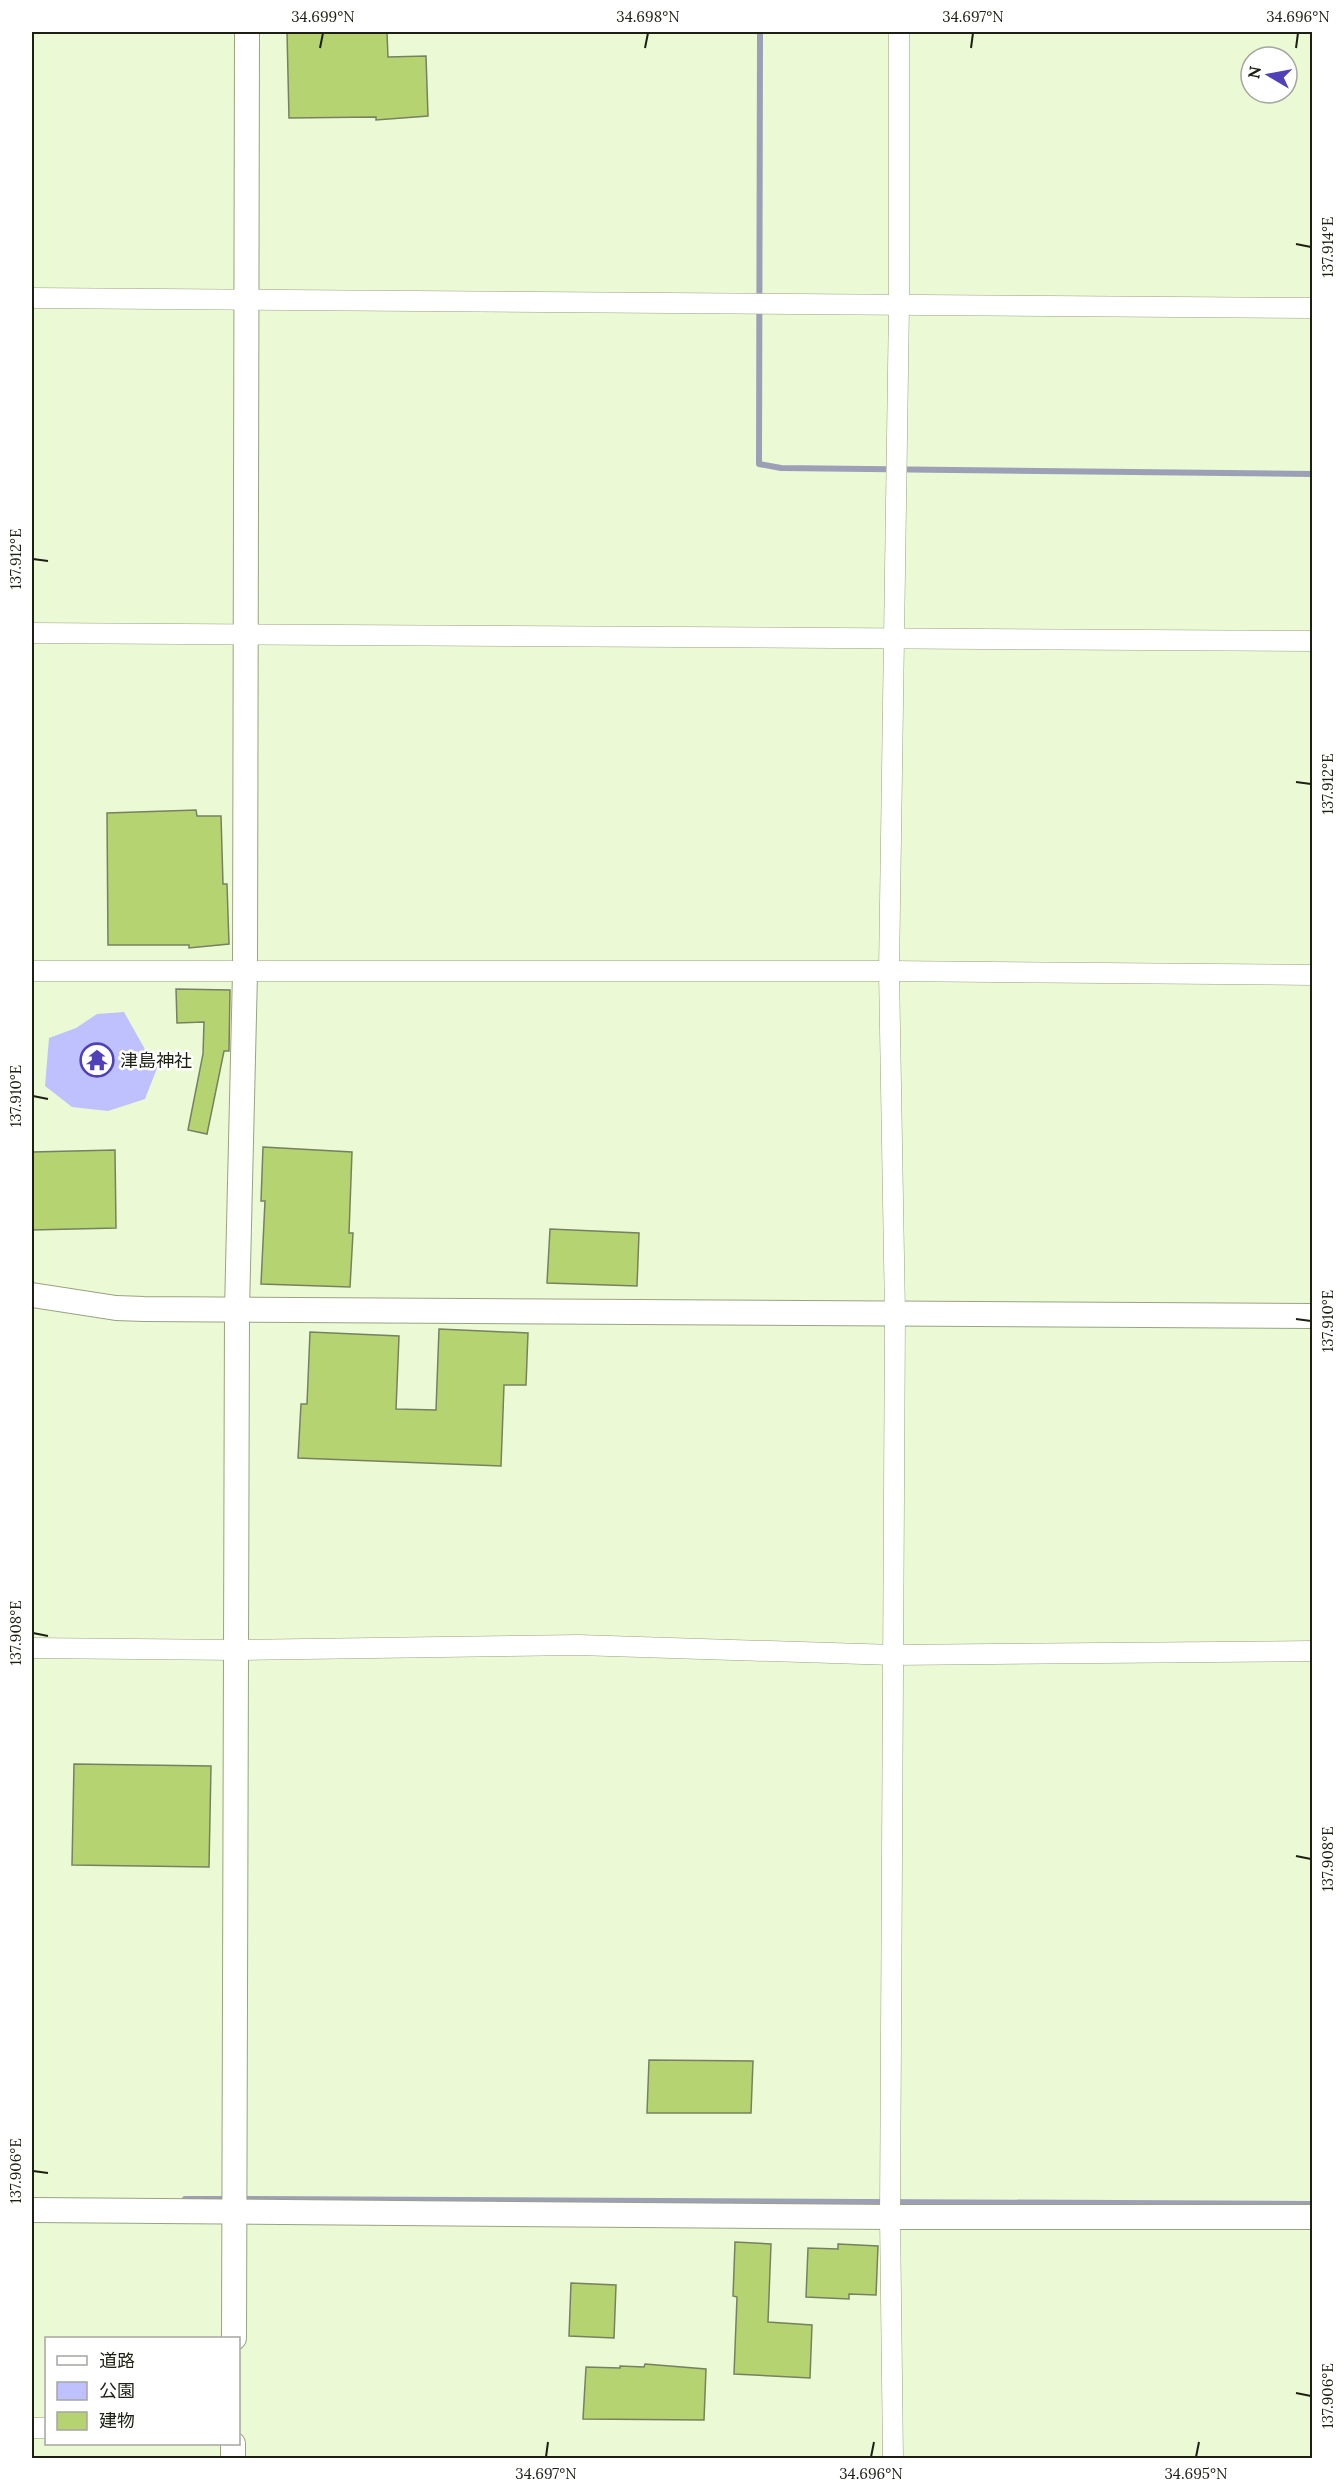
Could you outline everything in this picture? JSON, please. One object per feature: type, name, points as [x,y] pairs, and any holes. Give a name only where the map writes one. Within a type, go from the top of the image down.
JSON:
[{"type":"street","points":[[234,2337],[237,1310],[245,973],[247,32]]},
{"type":"street","points":[[893,2458],[890,2217],[895,1314],[889,971],[898,305],[899,32]]},
{"type":"street","points":[[32,298],[1312,308]]},
{"type":"street","points":[[32,633],[1312,641]]},
{"type":"street","points":[[32,971],[245,973],[889,971],[1312,975]]},
{"type":"street","points":[[32,1295],[116,1308],[237,1310],[1312,1316]]},
{"type":"street","points":[[32,1648],[237,1650],[578,1644],[894,1655],[1312,1651]]},
{"type":"street","points":[[32,2210],[890,2217],[1312,2217]]},
{"type":"green space","points":[[124,1012],[146,1051],[161,1058],[145,1099],[108,1111],[72,1107],[45,1086],[49,1038],[76,1028],[97,1014]]},
{"type":"building","points":[[287,32],[387,32],[388,57],[426,56],[428,116],[376,120],[376,117],[289,118]]},
{"type":"building","points":[[196,810],[197,816],[221,816],[223,884],[227,884],[229,944],[189,948],[189,945],[108,945],[107,813]]},
{"type":"building","points":[[176,989],[230,990],[229,1051],[224,1051],[207,1134],[188,1130],[203,1054],[204,1022],[177,1023]]},
{"type":"building","points":[[263,1147],[352,1152],[349,1233],[353,1233],[350,1287],[261,1284],[265,1201],[261,1201]]},
{"type":"building","points":[[115,1150],[116,1228],[32,1230],[32,1152]]},
{"type":"building","points":[[550,1229],[639,1233],[637,1286],[547,1283]]},
{"type":"building","points":[[439,1329],[528,1333],[526,1385],[504,1385],[501,1466],[298,1458],[301,1404],[307,1404],[310,1332],[399,1336],[396,1409],[436,1410]]},
{"type":"building","points":[[74,1764],[211,1766],[209,1867],[72,1865]]},
{"type":"building","points":[[649,2060],[753,2061],[751,2113],[647,2113]]},
{"type":"building","points":[[735,2242],[771,2244],[768,2322],[812,2325],[810,2378],[734,2374],[737,2297],[733,2296]]},
{"type":"building","points":[[838,2244],[878,2246],[876,2295],[849,2294],[849,2299],[806,2297],[808,2248],[838,2249]]},
{"type":"building","points":[[571,2283],[616,2285],[614,2338],[569,2336]]},
{"type":"building","points":[[645,2364],[706,2369],[704,2420],[583,2419],[586,2367],[644,2367]]},
{"type":"waterway","points":[[760,32],[759,464],[781,468],[1312,474]]},
{"type":"waterway","points":[[185,2199],[229,2199]]},
{"type":"waterway","points":[[239,2199],[1312,2204]]},
{"type":"place","name":"津島神社","points":[[97,1060]]}]
